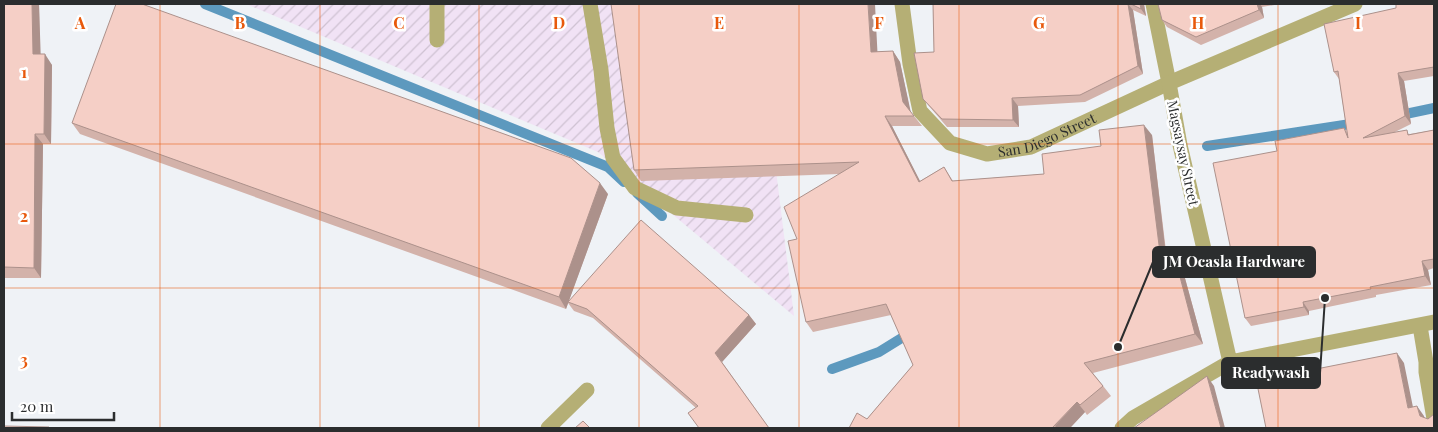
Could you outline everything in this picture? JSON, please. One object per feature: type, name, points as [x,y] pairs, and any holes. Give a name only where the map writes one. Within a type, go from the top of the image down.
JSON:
[{"type":"street","points":[[437,4],[437,40]]},
{"type":"street","points":[[590,4],[601,70],[607,128],[613,158],[635,188],[676,208],[746,215]]},
{"type":"street","name":"San Diego Street","points":[[902,4],[910,64],[920,111],[950,143],[959,146],[987,154],[1031,147],[1169,83]]},
{"type":"street","points":[[1153,4],[1169,83]]},
{"type":"street","name":"Magsaysay Street","points":[[1230,362],[1180,145],[1169,83],[1356,4]]},
{"type":"street","points":[[1122,428],[1133,418],[1230,362],[1336,340],[1427,324],[1434,419]]},
{"type":"street","points":[[548,428],[587,390]]},
{"type":"shaded area","points":[[246,4],[758,4],[759,33],[794,316],[598,152]]},
{"type":"building","points":[[4,4],[32,4],[33,54],[45,54],[44,134],[35,134],[34,268],[4,267]]},
{"type":"building","points":[[116,4],[142,4],[571,158],[600,183],[559,297],[72,123]]},
{"type":"building","points":[[611,4],[868,4],[871,52],[893,51],[903,102],[914,116],[885,116],[919,182],[944,167],[952,181],[1044,174],[1042,154],[1101,146],[1099,130],[1144,125],[1160,253],[1173,250],[1195,334],[1084,363],[1103,386],[1080,405],[1077,402],[1052,428],[849,428],[857,413],[867,419],[913,365],[886,304],[806,322],[788,241],[797,239],[784,207],[859,162],[634,170]]},
{"type":"building","points":[[933,4],[1128,4],[1138,66],[1080,95],[1012,98],[1013,120],[942,119],[923,99],[914,53],[934,52]]},
{"type":"building","points":[[1131,4],[1140,4],[1141,9]]},
{"type":"building","points":[[1158,4],[1257,4],[1259,10],[1196,37],[1162,20]]},
{"type":"building","points":[[1396,4],[1434,4],[1434,67],[1398,73],[1405,116],[1363,138],[1407,130],[1408,135],[1434,130],[1434,259],[1422,261],[1425,276],[1303,302],[1304,307],[1245,318],[1213,163],[1277,151],[1275,141],[1344,128],[1348,138],[1338,71],[1334,72],[1324,24],[1396,8]]},
{"type":"building","points":[[641,220],[749,315],[715,353],[769,428],[699,428],[688,413],[698,406],[587,309],[568,302]]},
{"type":"building","points":[[1397,353],[1408,408],[1417,406],[1420,416],[1428,419],[1434,414],[1434,428],[1266,428],[1256,379],[1286,373],[1286,375]]},
{"type":"building","points":[[1207,376],[1221,428],[1134,428]]},
{"type":"building","points":[[583,421],[590,428],[575,428]]},
{"type":"building","points":[[4,426],[49,427],[49,428],[4,428]]},
{"type":"waterway","points":[[205,4],[608,167],[624,182]]},
{"type":"waterway","points":[[1396,116],[1434,108]]},
{"type":"waterway","points":[[1207,146],[1357,123]]},
{"type":"waterway","points":[[637,193],[662,216]]},
{"type":"waterway","points":[[832,369],[879,352],[913,331]]},
{"type":"place","name":"Readywash","points":[[1325,298]]},
{"type":"place","name":"JM Ocasla Hardware","points":[[1118,347]]}]
